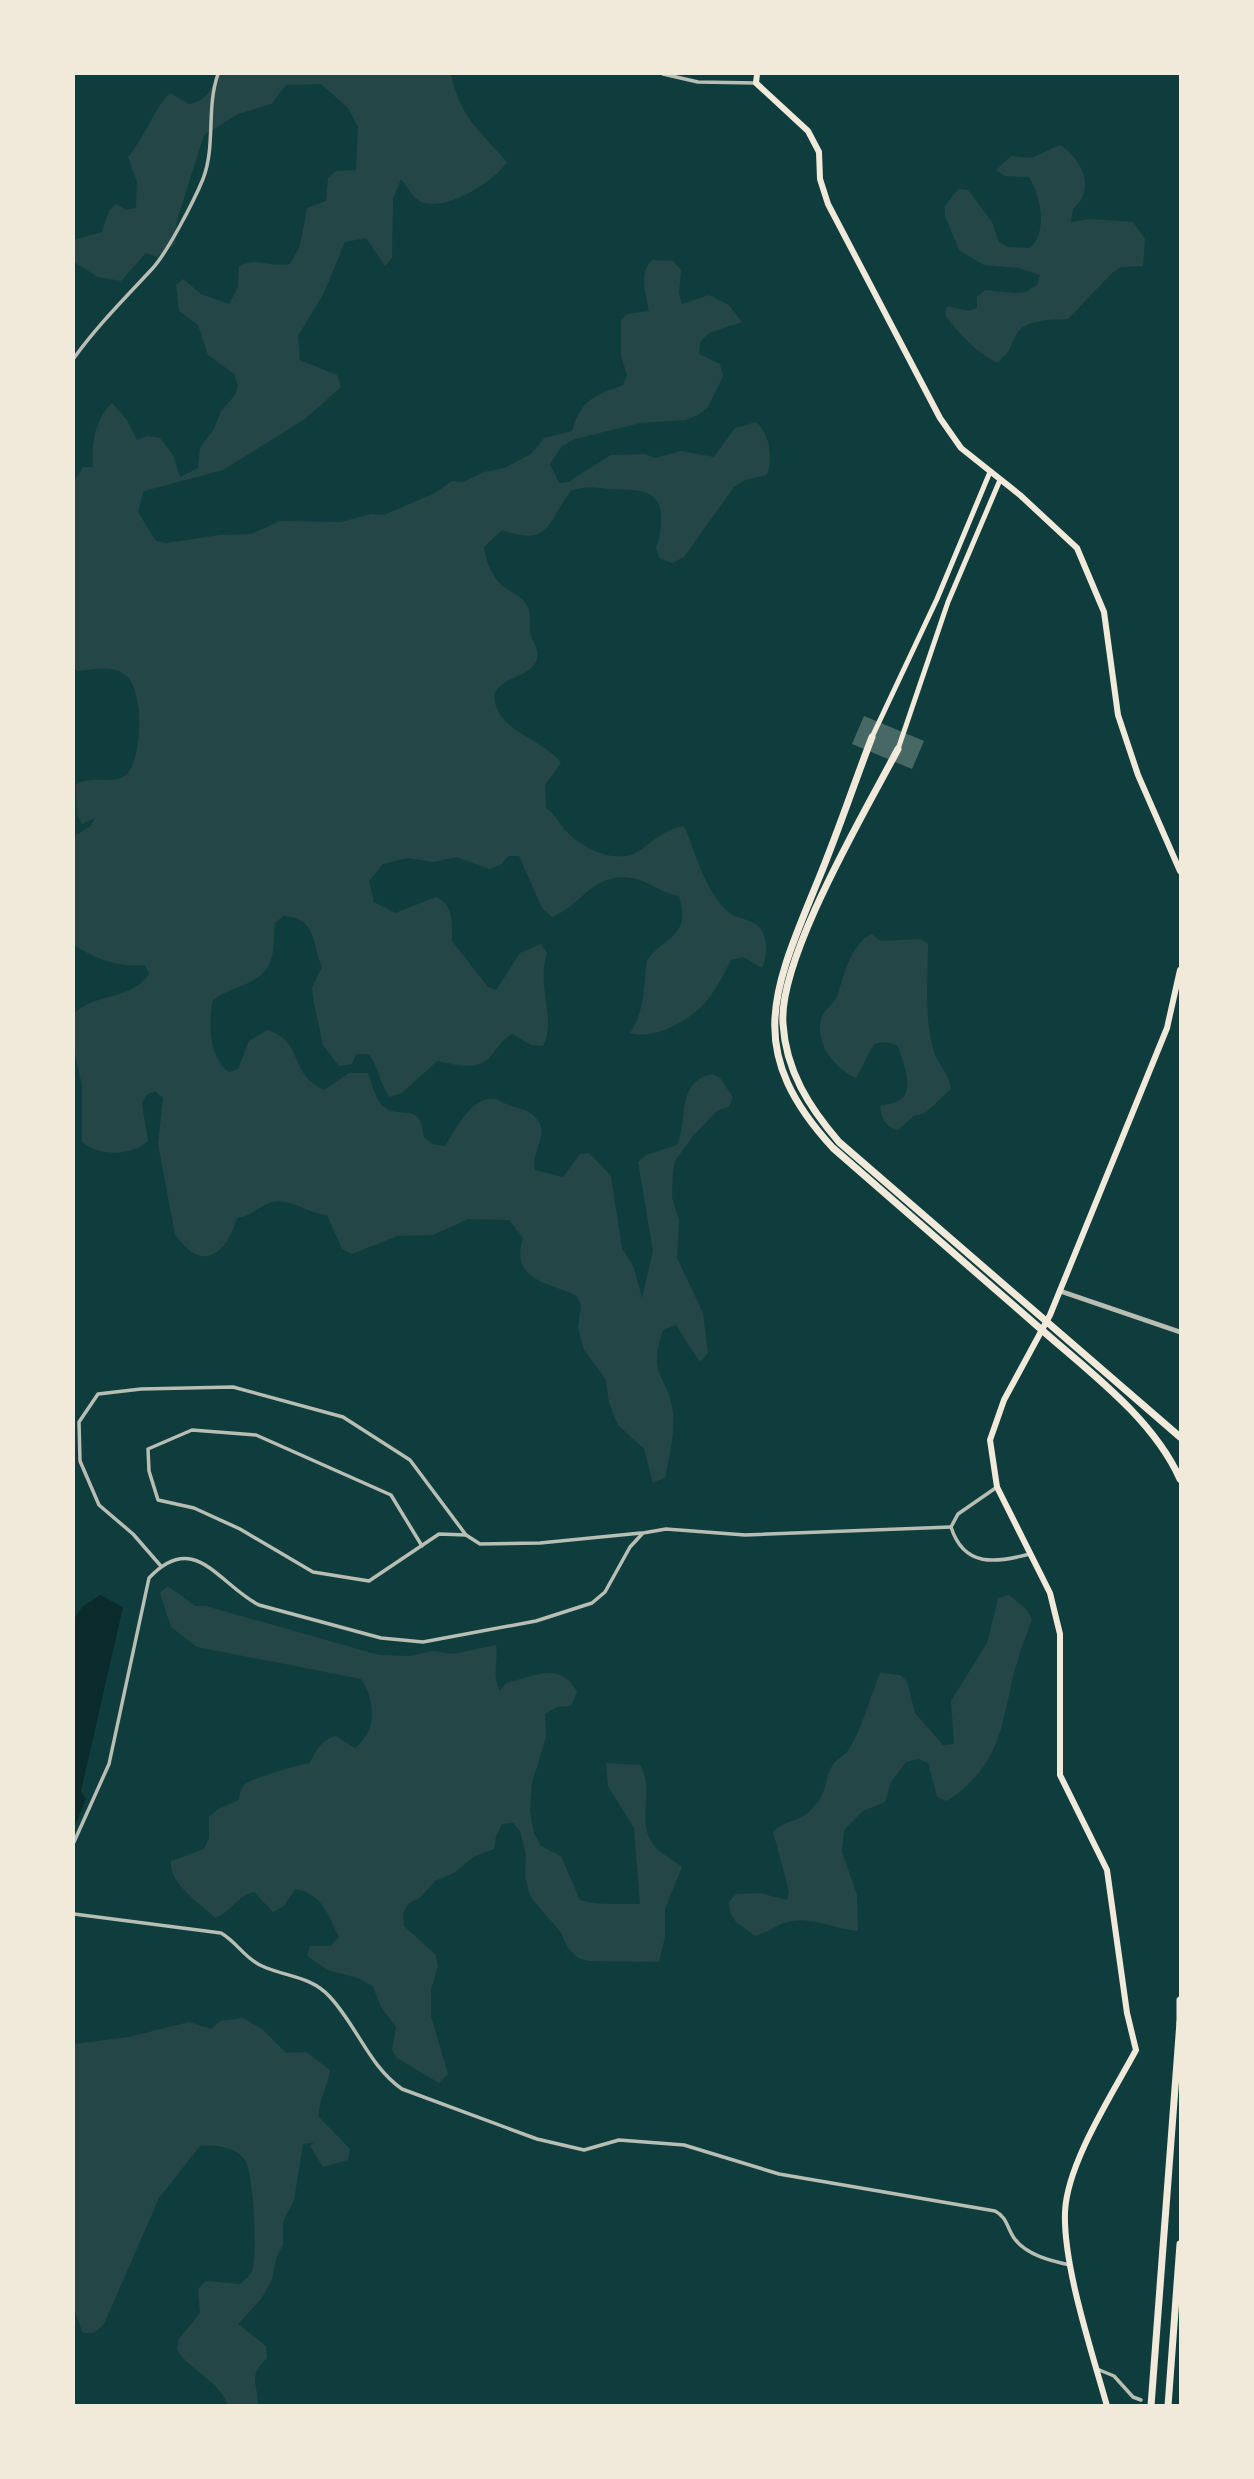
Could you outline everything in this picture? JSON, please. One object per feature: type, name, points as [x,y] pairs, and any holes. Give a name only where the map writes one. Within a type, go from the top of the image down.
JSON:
[{"type":"highway","points":[[872,737],[780,977],[773,1023],[777,1057],[789,1089],[807,1121],[833,1149],[1008,1300],[1141,1421],[1169,1454],[1181,1479]]},
{"type":"highway","points":[[898,749],[832,874],[801,946],[790,980],[783,1021],[787,1055],[796,1080],[816,1115],[839,1142],[1181,1437]]},
{"type":"highway","points":[[1151,2406],[1181,2000]]},
{"type":"highway","points":[[1179,2038],[1181,2022]]},
{"type":"highway","points":[[1168,2406],[1181,2244]]},
{"type":"main road","points":[[757,74],[756,83],[808,131],[819,152],[820,179],[828,204],[940,418],[961,448],[1077,548],[1104,612],[1118,715],[1138,775],[1181,872]]},
{"type":"main road","points":[[872,737],[937,599],[990,472]]},
{"type":"main road","points":[[898,749],[948,602],[1000,480]]},
{"type":"main road","points":[[1107,2406],[1072,2265],[1065,2211],[1078,2161],[1136,2050],[1107,1870],[1060,1775],[1060,1634],[1050,1593],[996,1487],[990,1440],[1004,1400],[1060,1292],[1167,1028],[1181,970]]},
{"type":"street","points":[[74,358],[109,314],[153,269],[202,181],[210,157],[211,110],[218,74]]},
{"type":"street","points":[[663,74],[698,82],[756,83]]},
{"type":"street","points":[[1060,1292],[1181,1332]]},
{"type":"street","points":[[160,1566],[133,1534],[99,1505],[80,1461],[79,1422],[98,1394],[141,1389],[233,1387],[343,1417],[410,1460],[466,1535],[480,1544],[516,1544],[666,1530],[745,1535],[951,1527]]},
{"type":"street","points":[[422,1546],[391,1495],[256,1435],[192,1430],[148,1449],[149,1471],[158,1500],[194,1508],[229,1524],[313,1572],[369,1581],[422,1546],[439,1534],[466,1535]]},
{"type":"street","points":[[996,1487],[958,1514],[951,1527],[956,1541],[968,1553],[985,1561],[1006,1561],[1030,1554]]},
{"type":"street","points":[[74,1842],[109,1764],[149,1578],[160,1566],[177,1558],[193,1559],[223,1576],[241,1596],[259,1605],[381,1638],[423,1642],[536,1621],[592,1604],[605,1592],[630,1547],[643,1533]]},
{"type":"street","points":[[74,1913],[221,1933],[234,1940],[246,1956],[261,1966],[312,1982],[329,1996],[384,2076],[402,2089],[537,2139],[584,2150],[619,2140],[684,2145],[720,2158],[792,2177],[995,2211],[1007,2222],[1017,2241],[1028,2250],[1050,2260],[1072,2265]]},
{"type":"street","points":[[1097,2369],[1114,2376],[1133,2397],[1141,2400]]},
{"type":"shaded area","points":[[219,74],[451,74],[465,112],[507,162],[501,170],[470,192],[434,204],[420,201],[401,179],[393,199],[392,258],[385,266],[366,238],[345,242],[324,293],[298,336],[300,360],[337,375],[341,387],[305,419],[223,470],[144,491],[138,512],[156,541],[167,543],[219,535],[251,534],[280,521],[341,522],[371,514],[384,515],[435,493],[452,481],[463,482],[484,472],[504,468],[531,454],[544,438],[572,431],[580,412],[590,400],[623,385],[627,375],[621,356],[621,320],[627,314],[649,311],[644,278],[652,260],[673,261],[681,270],[679,293],[682,304],[709,295],[729,305],[742,322],[709,333],[700,342],[699,354],[720,364],[723,376],[708,407],[698,415],[685,420],[640,423],[575,439],[562,446],[550,464],[559,483],[568,482],[611,455],[645,454],[654,458],[681,451],[714,457],[735,428],[756,422],[761,427],[769,447],[767,475],[745,480],[734,487],[684,557],[672,563],[659,558],[656,547],[660,531],[660,509],[652,495],[637,490],[590,487],[571,491],[551,522],[539,534],[518,535],[502,530],[484,547],[495,577],[523,600],[529,610],[530,633],[537,650],[536,661],[530,669],[496,690],[495,700],[499,713],[512,727],[547,750],[561,763],[545,785],[546,808],[574,839],[593,850],[613,856],[633,854],[667,832],[684,826],[706,881],[718,901],[730,913],[755,924],[762,931],[766,950],[762,968],[743,957],[731,960],[712,994],[693,1014],[662,1031],[640,1035],[630,1033],[639,1015],[643,998],[647,960],[675,934],[682,919],[679,896],[638,879],[618,877],[597,885],[563,912],[552,917],[542,908],[519,856],[508,856],[502,864],[490,869],[456,857],[434,862],[408,858],[383,864],[369,881],[374,902],[395,913],[436,897],[442,900],[451,915],[452,941],[488,987],[496,990],[520,953],[541,944],[547,953],[544,978],[548,1025],[543,1046],[531,1045],[512,1034],[482,1063],[463,1066],[437,1061],[402,1093],[389,1097],[369,1054],[356,1054],[352,1064],[339,1066],[323,1045],[312,987],[322,967],[314,940],[302,921],[283,916],[275,923],[273,952],[268,966],[256,979],[213,1000],[211,1019],[217,1058],[229,1072],[238,1069],[249,1041],[267,1030],[279,1035],[286,1042],[305,1075],[324,1090],[349,1073],[368,1073],[381,1104],[394,1112],[413,1114],[422,1125],[424,1137],[432,1144],[445,1146],[471,1108],[486,1099],[529,1112],[538,1120],[541,1129],[535,1170],[563,1177],[580,1154],[589,1153],[611,1176],[622,1248],[634,1268],[642,1298],[653,1251],[638,1162],[646,1155],[677,1145],[685,1103],[693,1085],[712,1074],[720,1078],[733,1097],[729,1107],[718,1110],[693,1136],[675,1161],[673,1172],[672,1198],[679,1220],[677,1258],[703,1313],[708,1353],[700,1362],[676,1325],[663,1330],[657,1358],[660,1375],[671,1400],[673,1429],[665,1478],[653,1483],[644,1449],[618,1425],[609,1403],[606,1380],[584,1350],[578,1327],[581,1306],[577,1296],[544,1283],[527,1272],[520,1252],[523,1238],[509,1220],[468,1219],[433,1235],[397,1236],[352,1254],[342,1249],[327,1215],[279,1201],[237,1218],[226,1242],[219,1250],[212,1255],[203,1256],[185,1246],[175,1234],[158,1144],[163,1098],[155,1091],[146,1095],[142,1105],[148,1141],[141,1146],[115,1153],[97,1150],[82,1142],[82,1085],[74,1050],[74,1013],[93,1002],[133,988],[149,974],[145,965],[108,961],[74,945],[74,836],[91,826],[95,818],[82,824],[77,815],[76,785],[89,780],[116,779],[127,774],[136,753],[139,722],[136,693],[131,681],[124,674],[107,669],[77,671],[74,668],[74,481],[83,467],[93,467],[95,432],[106,409],[112,403],[127,420],[137,440],[147,436],[160,438],[173,455],[180,477],[198,468],[200,448],[214,429],[221,411],[235,395],[238,385],[234,374],[208,355],[198,325],[179,311],[176,285],[183,279],[201,294],[229,304],[238,287],[239,266],[252,262],[290,264],[300,246],[307,208],[326,201],[328,178],[336,171],[356,170],[358,127],[348,108],[321,84],[286,85],[271,104],[238,114],[204,135],[177,220],[175,244],[157,257],[146,253],[121,281],[98,277],[74,262],[74,240],[102,232],[109,211],[116,204],[126,210],[136,208],[137,182],[128,157],[165,98],[170,93],[189,104],[201,100]]},
{"type":"shaded area","points":[[1060,145],[1075,159],[1084,176],[1084,193],[1073,209],[1071,222],[1091,219],[1133,222],[1145,239],[1143,266],[1121,267],[1112,273],[1068,319],[1039,321],[1026,325],[1020,329],[1007,352],[997,363],[975,348],[956,329],[945,315],[947,306],[968,311],[977,308],[977,297],[985,290],[1026,292],[1037,285],[1040,275],[1019,268],[984,265],[959,250],[945,216],[945,206],[958,189],[968,190],[992,222],[999,242],[1008,247],[1030,248],[1036,241],[1041,224],[1037,194],[1029,177],[1005,176],[996,170],[1011,156],[1031,158]]},
{"type":"shaded area","points":[[872,934],[880,941],[921,939],[928,944],[927,996],[930,1036],[951,1089],[925,1113],[914,1116],[898,1130],[885,1122],[880,1106],[899,1100],[907,1088],[906,1073],[897,1045],[884,1042],[874,1044],[856,1078],[834,1061],[823,1045],[821,1035],[822,1016],[837,997],[854,951]]},
{"type":"shaded area","points":[[168,1586],[195,1606],[206,1606],[379,1655],[410,1656],[432,1651],[453,1654],[496,1645],[496,1679],[500,1691],[506,1683],[536,1675],[546,1673],[563,1676],[577,1692],[571,1706],[557,1707],[545,1714],[546,1737],[532,1783],[530,1811],[534,1833],[541,1846],[561,1856],[580,1900],[640,1904],[634,1828],[608,1786],[606,1763],[640,1765],[646,1784],[645,1816],[649,1837],[658,1850],[682,1867],[665,1909],[665,1937],[659,1962],[588,1961],[578,1958],[568,1948],[560,1931],[531,1898],[525,1877],[526,1854],[520,1831],[513,1823],[502,1824],[494,1849],[473,1857],[454,1873],[435,1881],[420,1898],[409,1903],[403,1913],[404,1926],[436,1955],[438,1966],[431,1989],[431,2016],[448,2074],[439,2083],[397,2058],[392,2050],[396,2027],[381,2007],[373,1987],[361,1979],[328,1970],[307,1956],[310,1946],[331,1946],[339,1937],[318,1900],[295,1889],[284,1906],[273,1912],[254,1892],[215,1918],[180,1885],[172,1870],[171,1861],[204,1849],[209,1838],[209,1817],[218,1809],[239,1800],[245,1784],[310,1763],[320,1746],[331,1737],[336,1736],[355,1748],[371,1725],[371,1706],[366,1687],[361,1679],[197,1647],[171,1627],[160,1593]]},
{"type":"shaded area","points":[[100,1595],[123,1607],[81,1791],[86,1799],[74,1828],[74,1619],[82,1607]]},
{"type":"shaded area","points":[[1009,1595],[1027,1610],[1032,1620],[1015,1670],[1000,1731],[987,1761],[964,1788],[947,1801],[937,1797],[928,1763],[918,1759],[906,1762],[891,1782],[885,1802],[863,1811],[844,1830],[842,1852],[857,1895],[858,1931],[800,1920],[787,1922],[755,1936],[736,1922],[730,1912],[729,1902],[736,1894],[759,1893],[787,1900],[789,1891],[773,1832],[782,1825],[806,1815],[820,1800],[833,1765],[854,1740],[880,1673],[900,1675],[907,1681],[915,1713],[943,1745],[954,1744],[951,1701],[987,1643],[998,1598]]},
{"type":"shaded area","points":[[243,2018],[262,2029],[286,2053],[306,2052],[330,2070],[319,2117],[350,2149],[348,2160],[323,2167],[310,2146],[314,2142],[303,2144],[294,2200],[283,2222],[283,2245],[276,2258],[272,2280],[261,2299],[238,2324],[266,2346],[267,2358],[255,2376],[258,2406],[228,2405],[218,2389],[177,2350],[179,2339],[200,2313],[198,2289],[206,2281],[240,2284],[252,2270],[255,2230],[253,2196],[248,2168],[237,2152],[218,2146],[200,2146],[159,2198],[104,2324],[94,2333],[83,2333],[74,2310],[74,2044],[129,2037],[189,2022],[211,2029],[220,2021]]},
{"type":"building","points":[[864,716],[924,741],[912,769],[852,744]]}]
